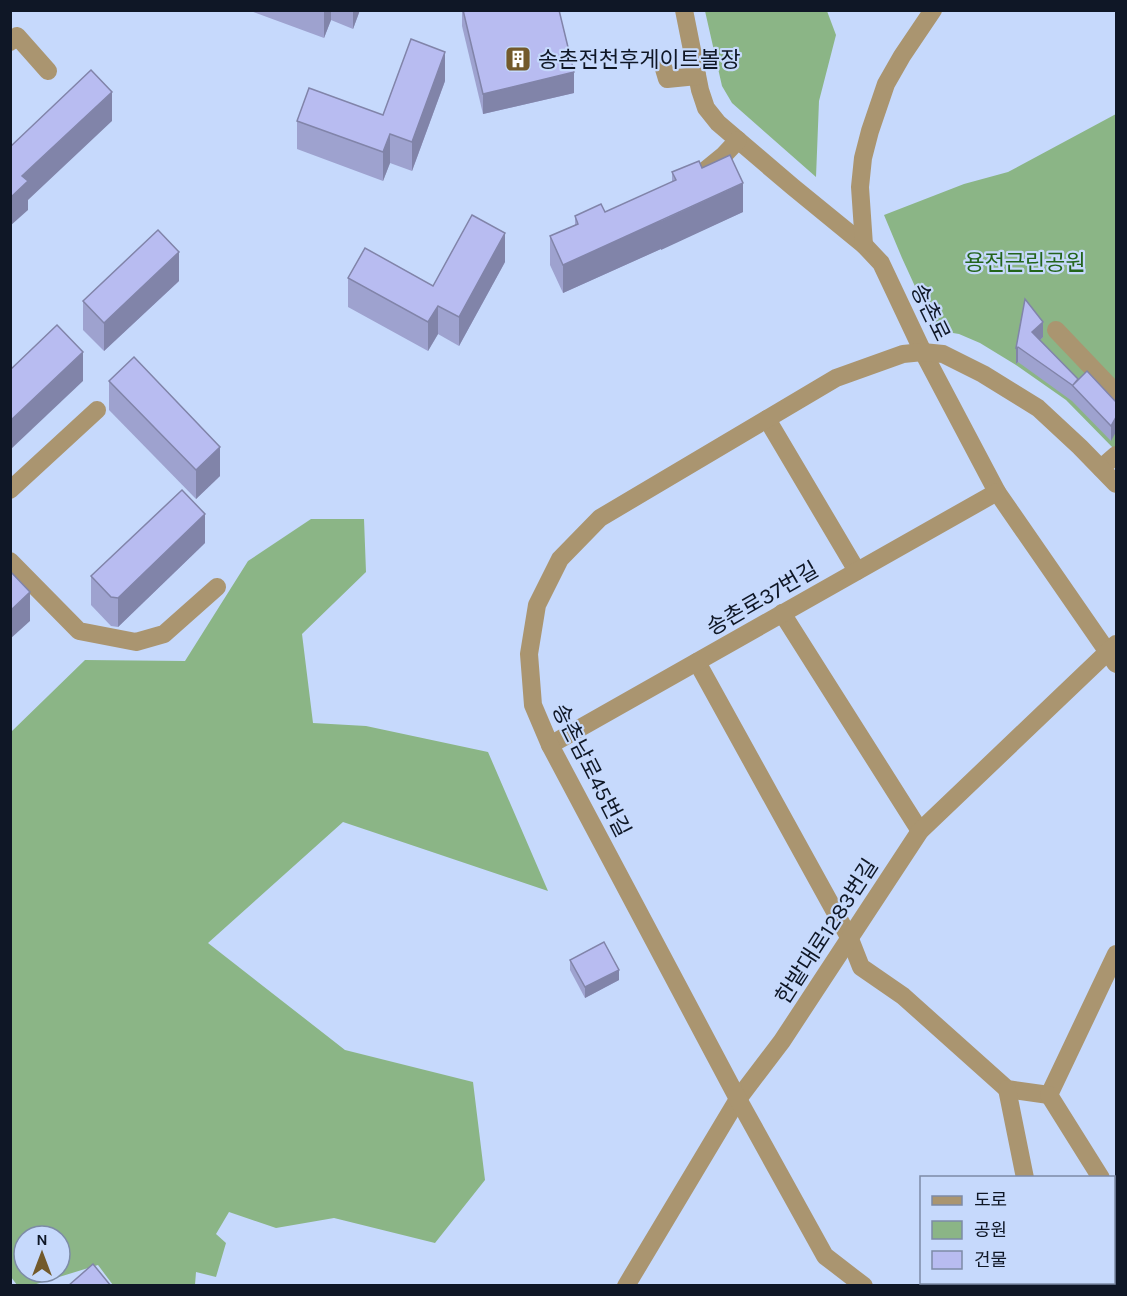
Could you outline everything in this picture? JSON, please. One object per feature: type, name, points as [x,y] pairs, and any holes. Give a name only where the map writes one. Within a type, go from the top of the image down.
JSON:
[{"type":"street","name":"송촌로","points":[[684,10],[700,90],[706,108],[718,123],[864,245],[881,263],[923,352],[997,492],[1114,653]]},
{"type":"street","points":[[864,245],[860,187],[863,158],[870,131],[886,84],[933,10]]},
{"type":"street","points":[[10,42],[17,36],[48,71]]},
{"type":"street","points":[[664,69],[667,78],[697,76]]},
{"type":"street","points":[[682,186],[693,181],[738,140]]},
{"type":"street","points":[[1056,330],[1116,393]]},
{"type":"street","points":[[923,352],[943,354],[983,374],[1038,408],[1116,484]]},
{"type":"street","name":"송촌남로45번길","points":[[864,1286],[825,1256],[738,1099],[550,745],[533,705],[530,654],[537,605],[560,559],[600,518],[836,378],[903,354],[923,352]]},
{"type":"street","points":[[10,490],[97,410]]},
{"type":"street","points":[[767,419],[857,571]]},
{"type":"street","points":[[1101,468],[1116,455]]},
{"type":"street","name":"송촌로37번길","points":[[550,745],[997,492]]},
{"type":"street","points":[[10,561],[79,631],[136,642],[164,634],[217,587]]},
{"type":"street","points":[[782,613],[920,831]]},
{"type":"street","name":"한밭대로1283번길","points":[[626,1286],[738,1099],[782,1041],[920,831],[1114,653]]},
{"type":"street","points":[[697,662],[850,939],[861,967],[903,996],[1007,1089],[1049,1095],[1100,1176]]},
{"type":"street","points":[[1049,1095],[1116,954]]},
{"type":"street","points":[[1007,1089],[1025,1176]]},
{"type":"green space","points":[[705,11],[827,11],[836,35],[819,101],[816,177],[732,103],[722,86]]},
{"type":"green space","name":"용전근린공원","points":[[1116,114],[1116,451],[1066,400],[1016,365],[980,343],[959,334],[935,330],[884,215],[964,184],[1008,172]]},
{"type":"green space","points":[[311,519],[364,519],[366,572],[302,634],[313,723],[366,726],[488,752],[548,891],[343,822],[208,943],[345,1050],[473,1082],[485,1180],[435,1243],[334,1218],[276,1228],[229,1212],[216,1234],[226,1243],[216,1277],[196,1272],[195,1285],[113,1285],[98,1265],[72,1273],[72,1224],[12,1224],[12,1278],[11,732],[85,660],[185,661],[248,561]]},
{"type":"building","name":"송촌전천후게이트볼장","points":[[463,10],[559,10],[574,72],[483,94]]},
{"type":"building","points":[[411,39],[445,52],[412,142],[390,134],[383,152],[297,121],[309,88],[383,115]]},
{"type":"building","points":[[91,70],[112,92],[22,176],[28,181],[10,198],[10,147]]},
{"type":"building","points":[[730,155],[743,183],[563,265],[550,236],[578,224],[575,216],[601,204],[605,212],[676,180],[672,172],[699,161],[702,168]]},
{"type":"building","points":[[472,215],[505,233],[459,317],[438,306],[428,322],[348,278],[365,248],[433,286]]},
{"type":"building","points":[[158,230],[179,252],[104,323],[83,301]]},
{"type":"building","points":[[1025,299],[1043,322],[1032,332],[1078,379],[1073,385],[1087,371],[1116,402],[1116,417],[1111,426],[1072,385],[1018,347],[1016,348]]},
{"type":"building","points":[[57,325],[83,352],[10,421],[10,370]]},
{"type":"building","points":[[134,357],[220,447],[196,470],[109,381]]},
{"type":"building","points":[[182,490],[205,514],[118,598],[111,597],[91,576]]},
{"type":"building","points":[[10,571],[30,592],[10,611]]},
{"type":"building","points":[[604,942],[619,970],[585,987],[570,960]]},
{"type":"building","points":[[93,1264],[111,1286],[68,1286]]},
{"type":"place","name":"송촌전천후게이트볼장","points":[[518,59]]}]
